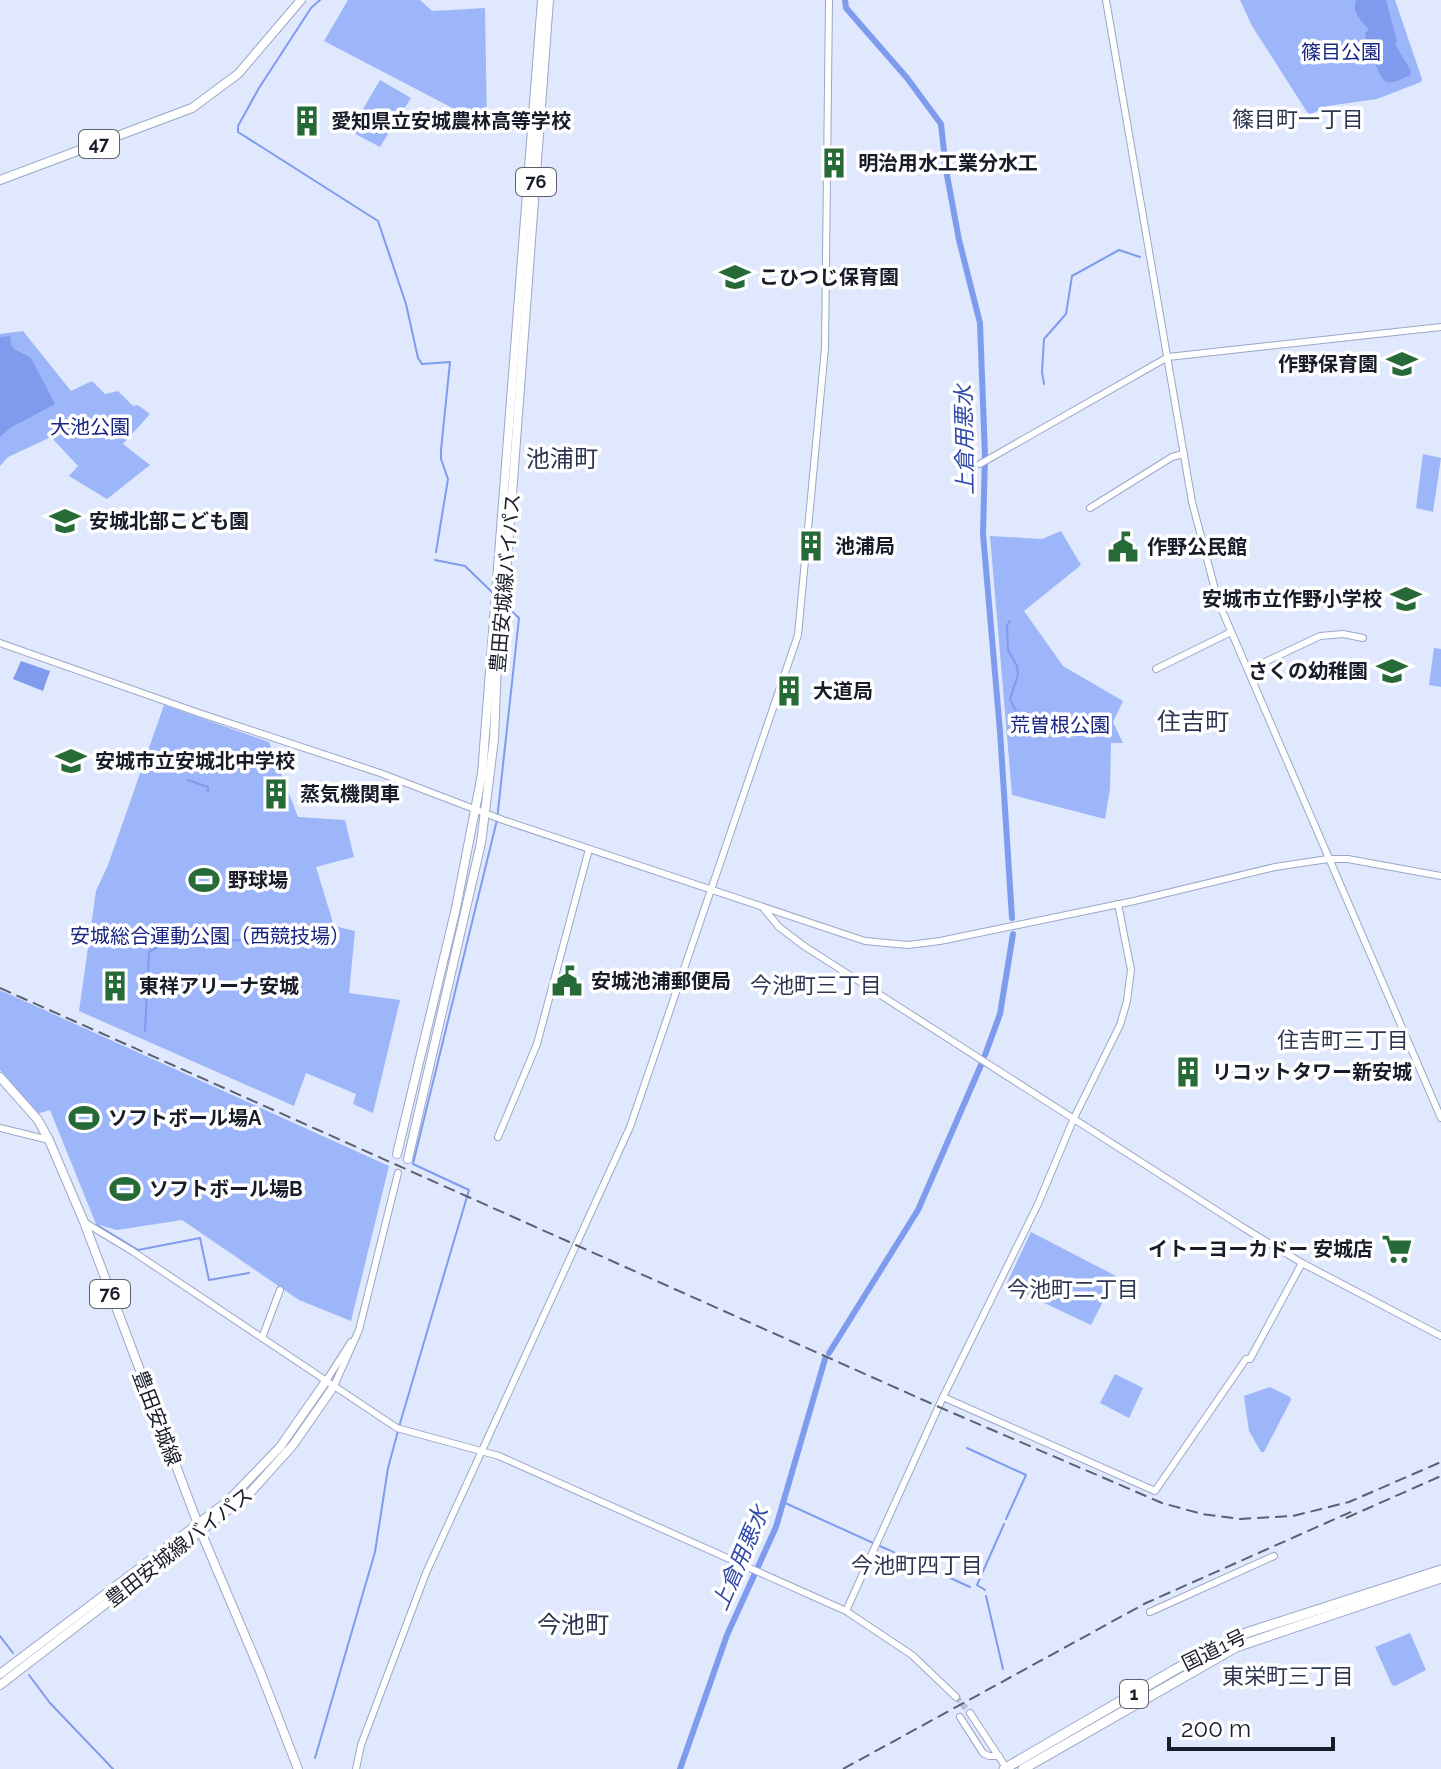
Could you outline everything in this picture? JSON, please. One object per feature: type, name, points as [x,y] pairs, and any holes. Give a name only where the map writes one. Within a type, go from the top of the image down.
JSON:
[{"type":"highway","name":"国道1号","points":[[1005,1769],[1176,1669],[1246,1633],[1441,1570]]},
{"type":"highway","name":"国道1号","points":[[1023,1769],[1236,1647],[1441,1578]]},
{"type":"main road","name":"47","points":[[0,178],[196,105],[214,94],[247,65],[301,0]]},
{"type":"main road","name":"豊田安城線バイパス","points":[[397,1154],[481,810],[542,0]]},
{"type":"main road","name":"豊田安城線バイパス","points":[[408,1159],[469,896],[494,739],[498,637],[504,601],[549,0]]},
{"type":"main road","name":"豊田安城線","points":[[0,1077],[38,1120],[49,1140],[84,1222],[200,1529],[298,1769]]},
{"type":"main road","name":"豊田安城線バイパス","points":[[0,1685],[200,1529],[269,1461],[330,1384]]},
{"type":"main road","name":"豊田安城線バイパス","points":[[0,1674],[200,1529]]},
{"type":"street","points":[[356,1769],[361,1745],[405,1623],[630,1127],[798,635],[825,348],[829,0]]},
{"type":"street","points":[[1106,0],[1184,454],[1206,563],[1231,632],[1441,1118]]},
{"type":"street","points":[[984,462],[1168,357],[1441,327]]},
{"type":"street","points":[[1090,508],[1172,457],[1184,454]]},
{"type":"street","points":[[1156,669],[1231,632]]},
{"type":"street","points":[[1248,670],[1320,636],[1343,634],[1363,638]]},
{"type":"street","points":[[0,643],[503,820],[865,941],[908,945],[940,941],[1243,874],[1328,859],[1348,859],[1441,876]]},
{"type":"street","points":[[498,1137],[537,1044],[589,849]]},
{"type":"street","points":[[846,1611],[943,1397],[1038,1204],[1074,1118],[1120,1025],[1131,970],[1118,904]]},
{"type":"street","points":[[764,909],[779,927],[804,946],[1302,1263],[1437,1331],[1441,1336]]},
{"type":"street","points":[[0,1128],[49,1140]]},
{"type":"street","points":[[330,1384],[363,1317],[398,1173]]},
{"type":"street","points":[[84,1222],[397,1428],[499,1456],[846,1611],[912,1655],[956,1697]]},
{"type":"street","points":[[943,1397],[1155,1491],[1246,1359],[1250,1359],[1302,1263]]},
{"type":"street","points":[[262,1338],[280,1290]]},
{"type":"street","points":[[1150,1612],[1274,1556]]},
{"type":"street","points":[[970,1713],[1005,1769]]},
{"type":"street","points":[[960,1717],[983,1753],[999,1756]]},
{"type":"green space","points":[[348,0],[420,0],[432,11],[485,8],[487,126],[324,41]]},
{"type":"green space","name":"篠目公園","points":[[1240,0],[1395,0],[1421,82],[1377,99],[1328,106],[1309,115],[1252,26]]},
{"type":"green space","points":[[380,80],[411,98],[380,147],[350,131]]},
{"type":"green space","name":"大池公園","points":[[23,331],[71,391],[92,381],[105,394],[118,391],[133,406],[138,405],[150,414],[123,444],[150,465],[107,499],[69,476],[78,466],[51,437],[8,457],[0,466],[0,334]]},
{"type":"green space","points":[[1423,454],[1441,458],[1433,512],[1416,508]]},
{"type":"green space","name":"荒曽根公園","points":[[1061,531],[1081,565],[1024,611],[1063,666],[1123,701],[1113,722],[1123,743],[1111,743],[1110,789],[1105,819],[1012,795],[990,536],[1042,539]]},
{"type":"green space","points":[[1434,648],[1441,649],[1441,687],[1429,685]]},
{"type":"green space","name":"安城総合運動公園（西競技場）","points":[[164,705],[269,742],[298,817],[345,820],[354,857],[316,867],[334,926],[355,931],[349,993],[400,1000],[373,1113],[353,1104],[356,1094],[306,1073],[294,1106],[79,1011],[96,891]]},
{"type":"green space","points":[[0,990],[389,1166],[351,1321],[299,1300],[182,1220],[117,1230],[96,1224],[50,1110],[37,1114],[0,1070]]},
{"type":"green space","points":[[1031,1232],[1116,1276],[1091,1325],[1006,1285]]},
{"type":"green space","points":[[1115,1374],[1143,1388],[1129,1418],[1100,1403]]},
{"type":"green space","points":[[1270,1387],[1291,1400],[1264,1452],[1261,1452],[1249,1431],[1244,1396]]},
{"type":"green space","points":[[1410,1633],[1426,1670],[1395,1686],[1375,1647]]},
{"type":"shaded area","points":[[1356,0],[1386,0],[1397,41],[1395,44],[1411,71],[1410,75],[1393,82],[1381,77],[1367,43],[1365,33],[1369,30],[1356,12]]},
{"type":"shaded area","points":[[10,336],[14,349],[31,358],[55,404],[10,428],[0,437],[0,337]]},
{"type":"shaded area","points":[[21,661],[50,671],[43,691],[13,679]]},
{"type":"waterway","points":[[320,0],[311,8],[259,88],[238,126],[238,132],[378,221],[406,304],[418,358],[422,364],[450,362],[441,450],[448,479],[436,552]]},
{"type":"waterway","name":"上倉用悪水","points":[[845,0],[846,8],[907,78],[941,124],[959,240],[980,323],[985,456],[983,534],[1012,918]]},
{"type":"waterway","points":[[1044,384],[1044,339],[1066,314],[1072,276],[1119,250],[1140,257]]},
{"type":"waterway","points":[[435,560],[465,566],[493,593]]},
{"type":"waterway","points":[[315,1758],[375,1552],[388,1468],[401,1420],[469,1190],[413,1164],[497,820],[519,618],[506,606]]},
{"type":"waterway","points":[[1010,621],[1007,625],[1008,650],[1017,666],[1018,675],[1010,699],[1019,717]]},
{"type":"waterway","points":[[188,780],[208,787],[208,791]]},
{"type":"waterway","name":"上倉用悪水","points":[[985,1055],[1000,1014],[1013,934]]},
{"type":"waterway","points":[[145,1031],[149,952],[160,946],[241,940]]},
{"type":"waterway","name":"上倉用悪水","points":[[829,1353],[918,1210],[981,1065]]},
{"type":"waterway","points":[[97,1225],[138,1250],[200,1238],[209,1280],[249,1273]]},
{"type":"waterway","name":"上倉用悪水","points":[[680,1769],[727,1635],[776,1527],[825,1359]]},
{"type":"waterway","points":[[967,1448],[1026,1475],[1006,1519]]},
{"type":"waterway","points":[[783,1502],[970,1587]]},
{"type":"waterway","points":[[985,1590],[977,1585],[1004,1524]]},
{"type":"waterway","points":[[986,1596],[1003,1669]]},
{"type":"waterway","points":[[0,1636],[13,1653]]},
{"type":"waterway","points":[[29,1675],[50,1703],[113,1769]]},
{"type":"tunnel","points":[[956,1697],[970,1713]]},
{"type":"railway","points":[[0,988],[939,1407],[1162,1503],[1202,1514],[1240,1519],[1293,1516],[1349,1502],[1441,1462]]},
{"type":"railway","points":[[1346,1518],[1441,1476]]},
{"type":"railway","points":[[843,1769],[1146,1603],[1353,1511]]},
{"type":"place","name":"愛知県立安城農林高等学校","points":[[307,121]]},
{"type":"place","name":"明治用水工業分水工","points":[[834,163]]},
{"type":"place","name":"こひつじ保育園","points":[[735,277]]},
{"type":"place","name":"作野保育園","points":[[1402,364]]},
{"type":"place","name":"安城北部こども園","points":[[65,521]]},
{"type":"place","name":"池浦局","points":[[811,546]]},
{"type":"place","name":"作野公民館","points":[[1123,547]]},
{"type":"place","name":"安城市立作野小学校","points":[[1406,599]]},
{"type":"place","name":"さくの幼稚園","points":[[1392,671]]},
{"type":"place","name":"大道局","points":[[789,691]]},
{"type":"place","name":"安城市立安城北中学校","points":[[71,761]]},
{"type":"place","name":"蒸気機関車","points":[[276,794]]},
{"type":"place","name":"野球場","points":[[204,880]]},
{"type":"place","name":"安城池浦郵便局","points":[[567,981]]},
{"type":"place","name":"東祥アリーナ安城","points":[[115,986]]},
{"type":"place","name":"リコットタワー新安城","points":[[1188,1072]]},
{"type":"place","name":"ソフトボール場A","points":[[84,1118]]},
{"type":"place","name":"ソフトボール場B","points":[[125,1189]]},
{"type":"place","name":"イトーヨーカドー 安城店","points":[[1397,1249]]},
{"type":"district","name":"篠目町一丁目","points":[[1298,119]]},
{"type":"district","name":"池浦町","points":[[562,459]]},
{"type":"district","name":"住吉町","points":[[1193,722]]},
{"type":"district","name":"今池町三丁目","points":[[816,985]]},
{"type":"district","name":"住吉町三丁目","points":[[1343,1040]]},
{"type":"district","name":"今池町二丁目","points":[[1073,1289]]},
{"type":"district","name":"今池町四丁目","points":[[917,1565]]},
{"type":"district","name":"今池町","points":[[573,1625]]},
{"type":"district","name":"東栄町三丁目","points":[[1288,1676]]}]
